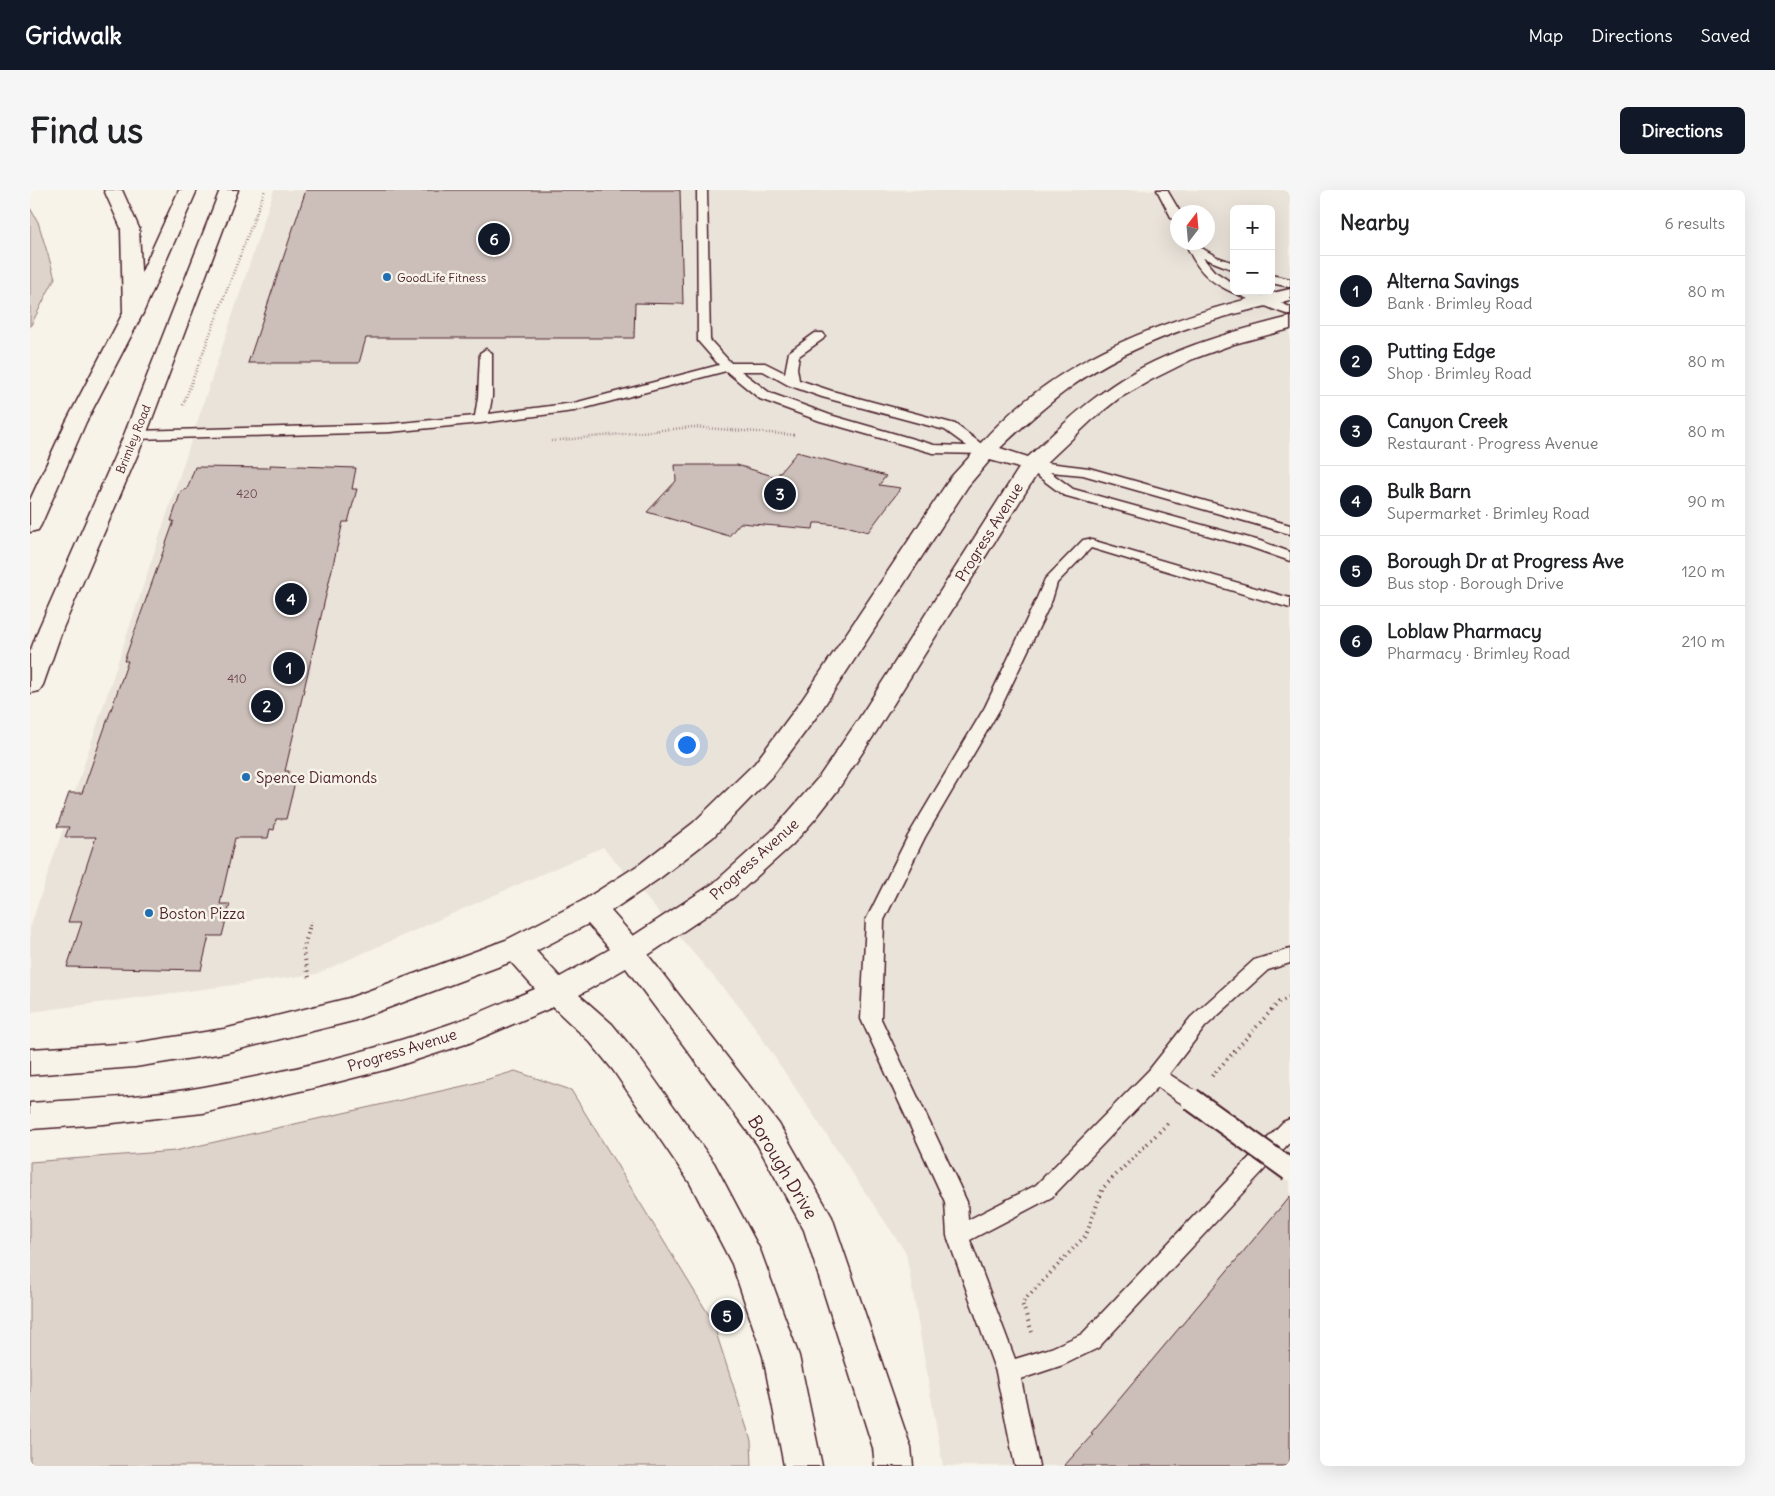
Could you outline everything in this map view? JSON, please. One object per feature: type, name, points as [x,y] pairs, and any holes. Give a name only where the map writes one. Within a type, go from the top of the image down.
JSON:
[{"type":"main road","points":[[113,190],[130,228],[133,313]]},
{"type":"main road","points":[[30,525],[76,422],[133,313],[188,190]]},
{"type":"main road","name":"Brimley Road","points":[[30,685],[40,628],[135,435],[184,311],[228,190]]},
{"type":"main road","points":[[30,1062],[135,1055],[224,1041],[353,1009],[516,948],[592,909],[650,871],[703,830],[764,769],[811,706],[959,482],[982,451],[1031,407],[1077,372],[1115,350],[1166,328],[1260,300],[1290,295]]},
{"type":"main road","name":"Progress Avenue","points":[[30,1116],[104,1111],[203,1100],[388,1056],[458,1034],[557,993],[630,952],[724,890],[782,838],[806,811],[828,784],[867,726],[1032,466],[1086,415],[1111,396],[1144,376],[1186,355],[1219,343],[1290,323]]},
{"type":"main road","points":[[982,451],[1032,466]]},
{"type":"main road","name":"Borough Drive","points":[[592,909],[630,952],[768,1134],[820,1227],[892,1448],[894,1466]]},
{"type":"main road","points":[[516,948],[557,993],[601,1032],[624,1061],[702,1172],[748,1260],[780,1356],[803,1466]]},
{"type":"lane","points":[[702,190],[704,341],[728,367],[765,396],[824,418],[934,449],[982,451]]},
{"type":"lane","points":[[1162,190],[1170,205]]},
{"type":"lane","points":[[1195,250],[1198,260],[1205,268],[1230,286]]},
{"type":"lane","points":[[1200,250],[1213,259],[1230,265]]},
{"type":"lane","points":[[1275,280],[1290,283]]},
{"type":"lane","points":[[1249,295],[1290,311]]},
{"type":"lane","points":[[793,382],[791,368],[793,355],[820,336]]},
{"type":"lane","points":[[481,419],[485,397],[486,353]]},
{"type":"lane","points":[[135,435],[390,428],[481,419],[574,407],[728,367],[765,367],[793,382],[827,394],[950,427],[982,451]]},
{"type":"lane","points":[[1032,466],[1084,472],[1264,521],[1290,530]]},
{"type":"lane","points":[[1032,466],[1068,492],[1255,544],[1290,557]]},
{"type":"lane","points":[[1027,1466],[1008,1372],[958,1236],[956,1202],[871,1018],[875,920],[917,836],[993,707],[1044,600],[1050,582],[1088,543],[1290,603]]},
{"type":"lane","points":[[958,1236],[1044,1191],[1156,1076],[1198,1022],[1261,965],[1290,956]]},
{"type":"lane","points":[[1156,1076],[1290,1170]]},
{"type":"lane","points":[[1008,1372],[1042,1361],[1090,1341],[1290,1128]]},
{"type":"path","points":[[184,405],[265,190]]},
{"type":"path","points":[[551,441],[693,427],[796,435]]},
{"type":"path","points":[[309,977],[303,951],[311,920]]},
{"type":"path","points":[[1042,1361],[1022,1304],[1086,1235],[1103,1188],[1191,1099],[1279,1002],[1290,997]]},
{"type":"shaded area","points":[[274,190],[1290,190],[1290,1466],[943,1466],[906,1253],[747,1016],[603,847],[316,974],[30,1012],[30,928]]},
{"type":"shaded area","points":[[30,208],[38,222],[55,278],[30,327]]},
{"type":"shaded area","points":[[515,1071],[571,1090],[712,1320],[751,1441],[752,1466],[30,1466],[30,1162],[175,1151],[472,1084]]},
{"type":"building","points":[[306,190],[680,190],[683,304],[635,303],[634,338],[366,338],[359,363],[248,363]]},
{"type":"building","points":[[797,452],[886,476],[879,485],[901,488],[868,532],[846,526],[819,523],[814,523],[813,529],[740,523],[729,536],[647,512],[676,481],[675,465],[737,465],[776,477]]},
{"type":"building","points":[[270,465],[356,468],[352,489],[357,489],[348,522],[343,522],[285,771],[289,771],[287,782],[295,782],[286,819],[276,819],[274,830],[270,829],[268,838],[235,838],[220,904],[230,904],[222,936],[209,936],[201,970],[67,967],[82,922],[68,922],[96,837],[65,837],[69,827],[57,827],[69,793],[82,793],[128,661],[124,661],[174,521],[171,521],[181,491],[187,489],[195,467],[270,468]]},
{"type":"building","points":[[1290,1196],[1290,1466],[1064,1466],[1093,1434],[1091,1433]]},
{"type":"place","name":"Loblaw Pharmacy","points":[[494,239]]},
{"type":"place","name":"GoodLife Fitness","points":[[387,277]]},
{"type":"place","name":"Canyon Creek","points":[[780,494]]},
{"type":"place","name":"Bulk Barn","points":[[291,599]]},
{"type":"place","name":"Alterna Savings","points":[[289,668]]},
{"type":"place","name":"Putting Edge","points":[[267,706]]},
{"type":"place","name":"Spence Diamonds","points":[[246,777]]},
{"type":"place","name":"Boston Pizza","points":[[149,913]]},
{"type":"place","name":"Borough Dr at Progress Ave","points":[[727,1316]]}]
